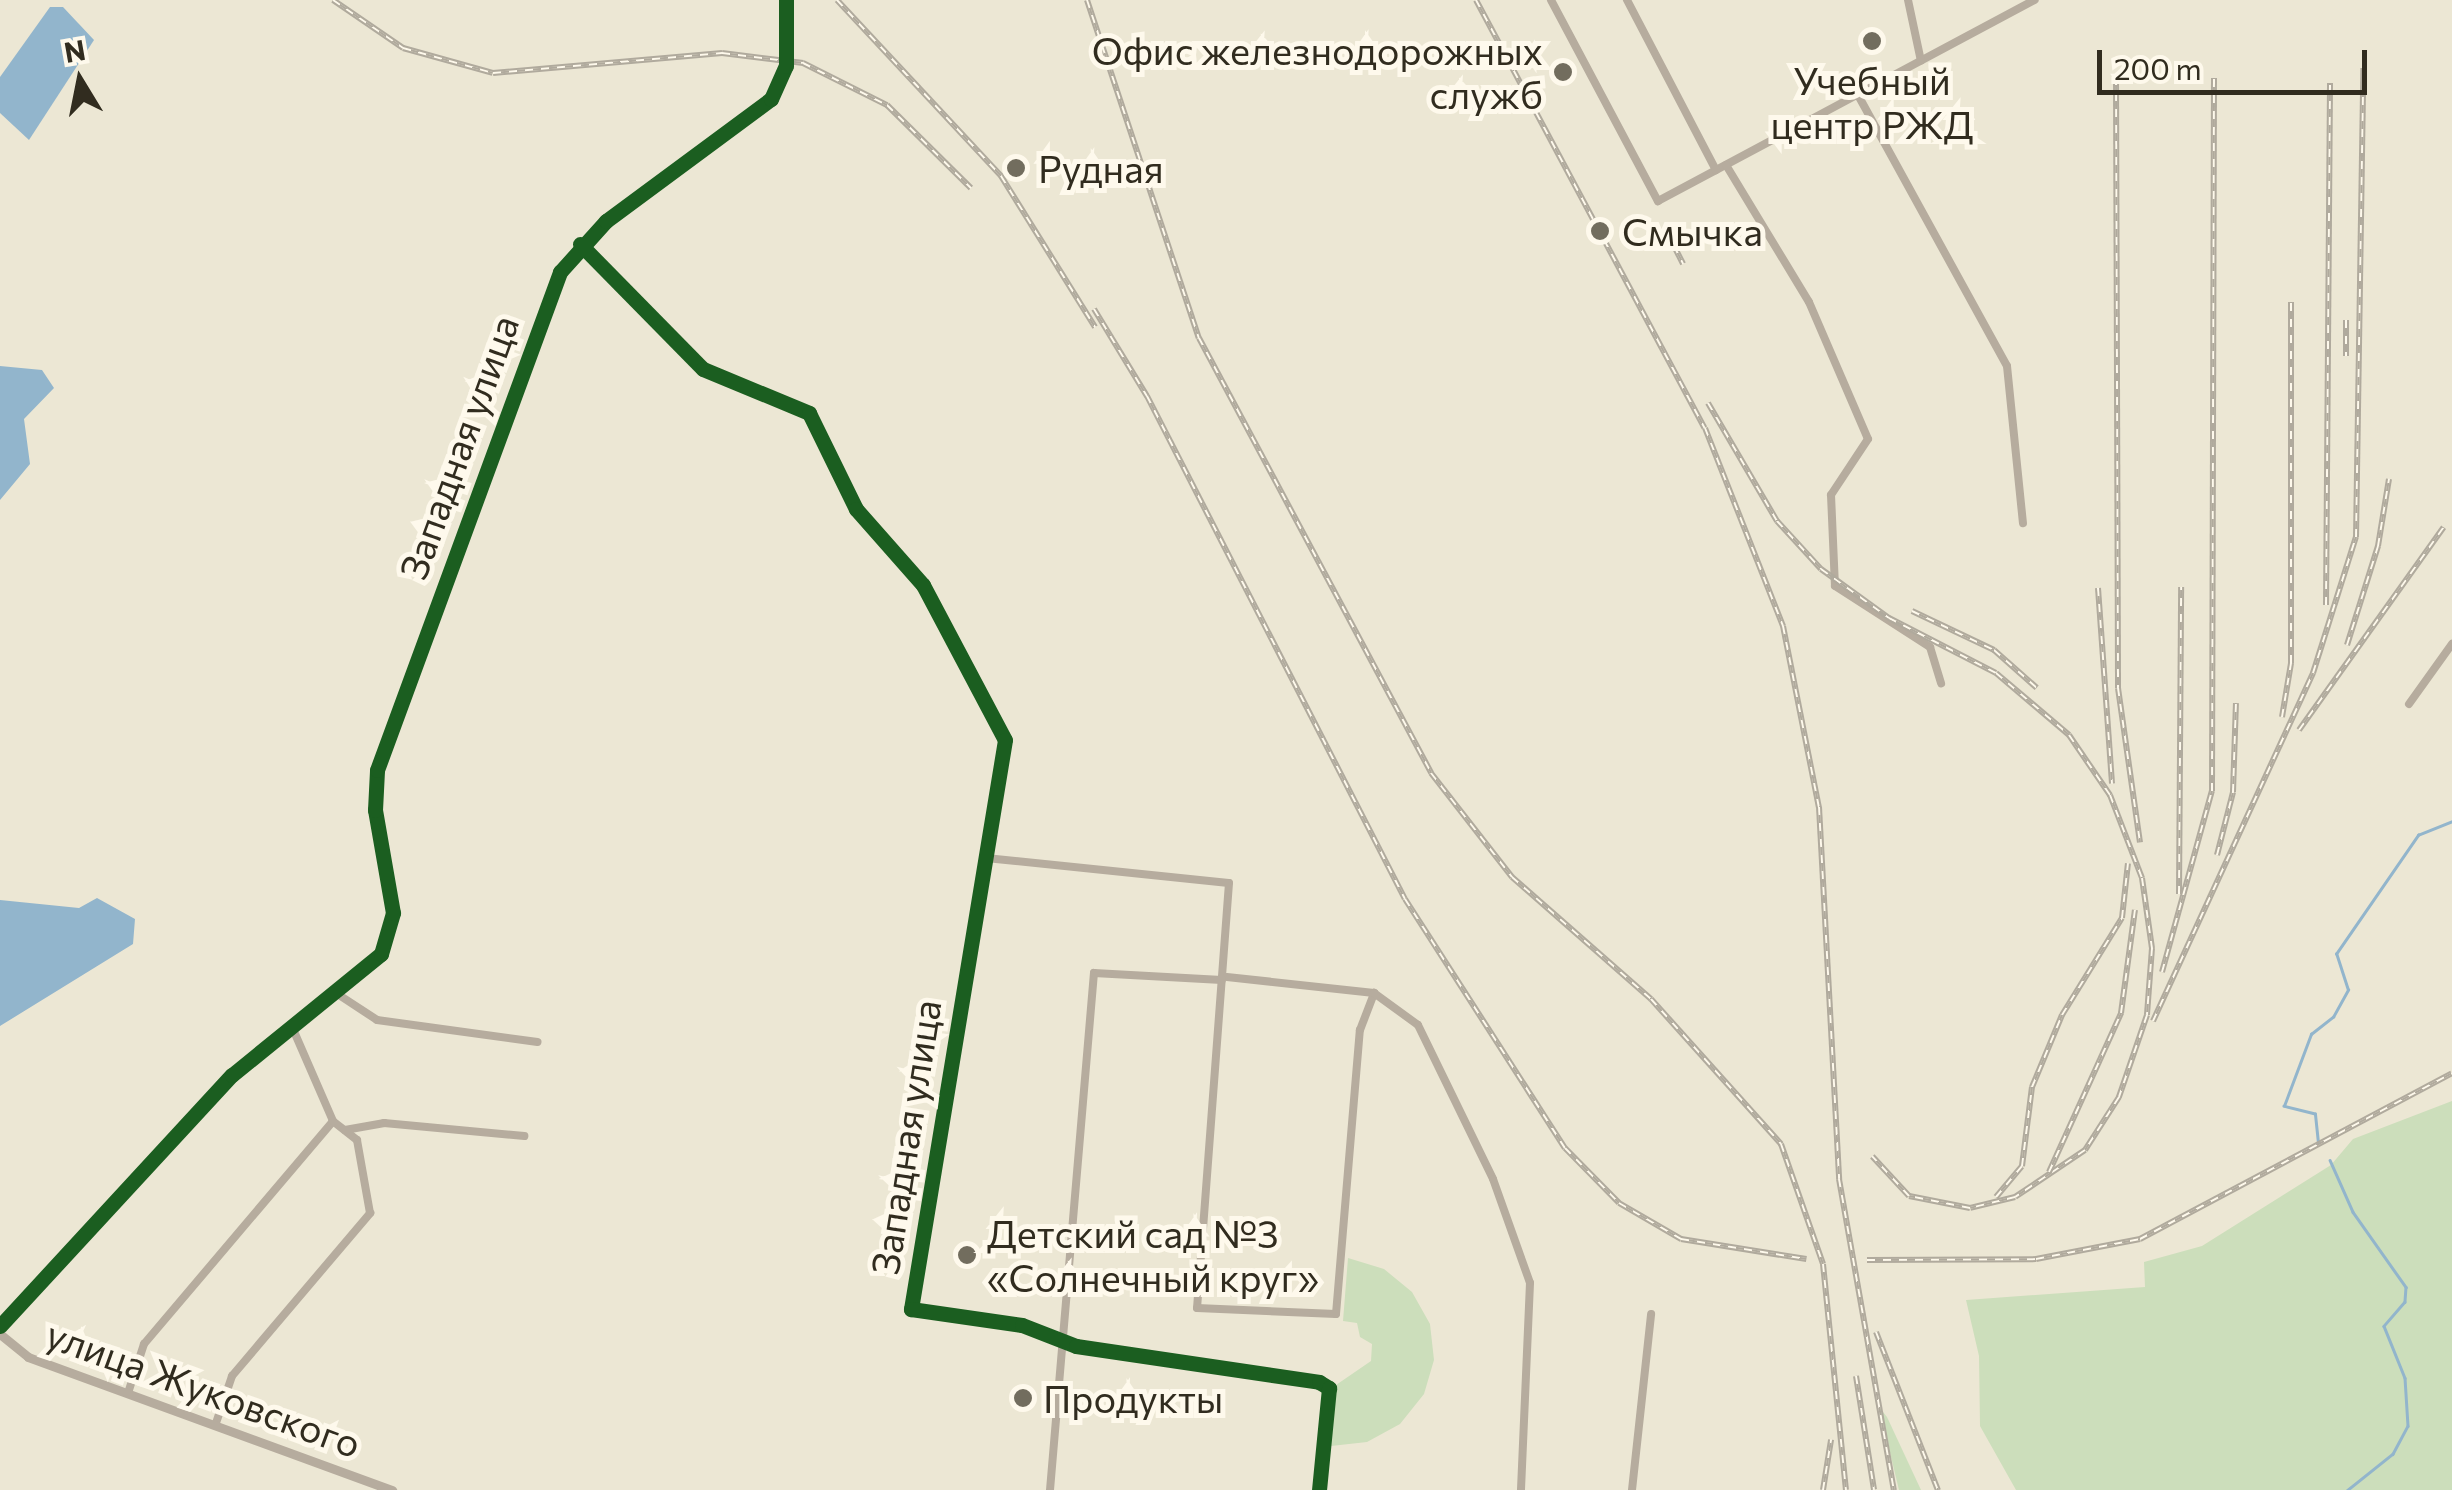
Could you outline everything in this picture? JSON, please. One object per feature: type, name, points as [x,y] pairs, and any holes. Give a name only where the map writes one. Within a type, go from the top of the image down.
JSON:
[{"type":"street","name":"Западная улица","points":[[0,1326],[180,1126],[292,1028],[339,995],[381,954],[392,926],[375,810],[384,746],[509,395],[560,272],[580,244],[771,99],[786,70],[786,0]]},
{"type":"street","points":[[1551,0],[1658,201],[2035,0]]},
{"type":"street","points":[[1626,0],[1716,170]]},
{"type":"street","points":[[1908,0],[1921,60]]},
{"type":"street","points":[[1858,95],[2007,366],[2024,524]]},
{"type":"street","points":[[1726,165],[1808,302],[1868,439],[1830,495],[1835,586],[1930,646],[1941,684]]},
{"type":"street","name":"Западная улица","points":[[580,244],[704,368],[809,414],[856,509],[923,585],[1005,740],[910,1309],[1022,1325],[1062,1341]]},
{"type":"street","points":[[2410,704],[2452,644]]},
{"type":"street","points":[[986,858],[1229,883],[1196,1308],[1336,1314],[1360,1030],[1374,993]]},
{"type":"street","points":[[1050,1490],[1094,974],[1224,978],[1374,993],[1412,1017],[1442,1069],[1528,1275],[1532,1356],[1521,1490]]},
{"type":"street","points":[[339,995],[392,1024],[537,1042]]},
{"type":"street","points":[[216,1423],[232,1376],[370,1213],[357,1140],[334,1121],[292,1028]]},
{"type":"street","points":[[128,1393],[144,1344],[334,1121]]},
{"type":"street","points":[[345,1130],[384,1123],[524,1136]]},
{"type":"street","points":[[1632,1490],[1651,1314]]},
{"type":"street","name":"улица Жуковского","points":[[0,1334],[28,1357],[392,1490]]},
{"type":"street","points":[[1062,1341],[1329,1388],[1319,1490]]},
{"type":"green space","points":[[2452,1101],[2452,1490],[2016,1490],[1980,1426],[1979,1356],[1966,1300],[2145,1287],[2144,1262],[2202,1246],[2331,1165],[2353,1139]]},
{"type":"green space","points":[[1348,1258],[1384,1269],[1412,1292],[1430,1324],[1434,1360],[1424,1394],[1400,1424],[1367,1442],[1331,1446],[1336,1385],[1371,1361],[1372,1344],[1360,1337],[1357,1323],[1343,1321]]},
{"type":"green space","points":[[1879,1407],[1887,1417],[1921,1490],[1899,1490]]},
{"type":"water","points":[[50,7],[63,7],[94,40],[29,140],[0,113],[0,77]]},
{"type":"water","points":[[0,366],[42,370],[54,388],[24,419],[30,464],[0,500]]},
{"type":"water","points":[[97,898],[135,919],[133,944],[0,1026],[0,900],[79,908]]},
{"type":"waterway","points":[[2318,1143],[2315,1114],[2284,1106],[2311,1034],[2333,1017],[2348,990],[2336,954],[2418,835],[2452,821]]},
{"type":"waterway","points":[[2330,1160],[2353,1212],[2406,1287],[2405,1302],[2384,1326],[2405,1378],[2408,1426],[2393,1454],[2348,1490]]},
{"type":"railway","points":[[333,0],[403,48],[493,73],[722,53],[803,63],[887,105],[971,188]]},
{"type":"railway","points":[[837,0],[1001,176],[1095,327]]},
{"type":"railway","points":[[1087,0],[1199,338],[1431,773],[1512,877],[1651,999],[1781,1144],[1823,1264],[1846,1490]]},
{"type":"railway","points":[[1476,0],[1705,428],[1783,626],[1819,807],[1839,1179],[1894,1490]]},
{"type":"railway","points":[[2153,1021],[2313,673],[2356,537],[2363,68]]},
{"type":"railway","points":[[2116,77],[2118,688],[2140,842]]},
{"type":"railway","points":[[2162,972],[2212,791],[2214,78]]},
{"type":"railway","points":[[2326,605],[2330,83]]},
{"type":"railway","points":[[1674,246],[1683,264]]},
{"type":"railway","points":[[2282,717],[2291,663],[2291,302]]},
{"type":"railway","points":[[1094,309],[1147,396],[1405,899],[1565,1148],[1619,1203],[1681,1239],[1806,1259]]},
{"type":"railway","points":[[2346,320],[2346,356]]},
{"type":"railway","points":[[1708,403],[1777,521],[1821,569],[1889,618],[1996,673],[2069,735],[2110,795],[2142,878],[2152,948],[2147,1015],[2119,1097],[2085,1150],[2015,1197],[1970,1208],[1909,1196],[1872,1156]]},
{"type":"railway","points":[[2347,645],[2378,546],[2389,479]]},
{"type":"railway","points":[[2299,730],[2444,527]]},
{"type":"railway","points":[[2179,894],[2181,587]]},
{"type":"railway","points":[[2098,588],[2112,783]]},
{"type":"railway","points":[[1912,611],[1994,650],[2037,688]]},
{"type":"railway","points":[[2217,855],[2233,792],[2236,703]]},
{"type":"railway","points":[[1996,1197],[2022,1166],[2032,1087],[2062,1015],[2122,918],[2128,863]]},
{"type":"railway","points":[[2049,1172],[2121,1013],[2135,910]]},
{"type":"railway","points":[[1867,1260],[2036,1259],[2140,1239],[2452,1073]]},
{"type":"railway","points":[[1876,1332],[1938,1490]]},
{"type":"railway","points":[[1856,1376],[1874,1490]]},
{"type":"railway","points":[[1823,1490],[1831,1440]]},
{"type":"cycle path","points":[[0,1326],[232,1075],[381,954],[393,913],[375,810],[377,770],[560,272],[606,221],[771,99],[786,66],[786,0]]},
{"type":"cycle path","points":[[580,244],[703,369],[809,413],[856,509],[923,585],[1005,740],[911,1309],[1022,1325],[1076,1346],[1319,1382],[1329,1388],[1319,1490]]},
{"type":"place","name":"Учебный центр РЖД","points":[[1872,41]]},
{"type":"place","name":"Офис железнодорожных служб","points":[[1563,72]]},
{"type":"place","name":"Рудная","points":[[1016,168]]},
{"type":"place","name":"Смычка","points":[[1600,231]]},
{"type":"place","name":"Детский сад №3 «Солнечный круг»","points":[[967,1255]]},
{"type":"place","name":"Продукты","points":[[1023,1398]]}]
